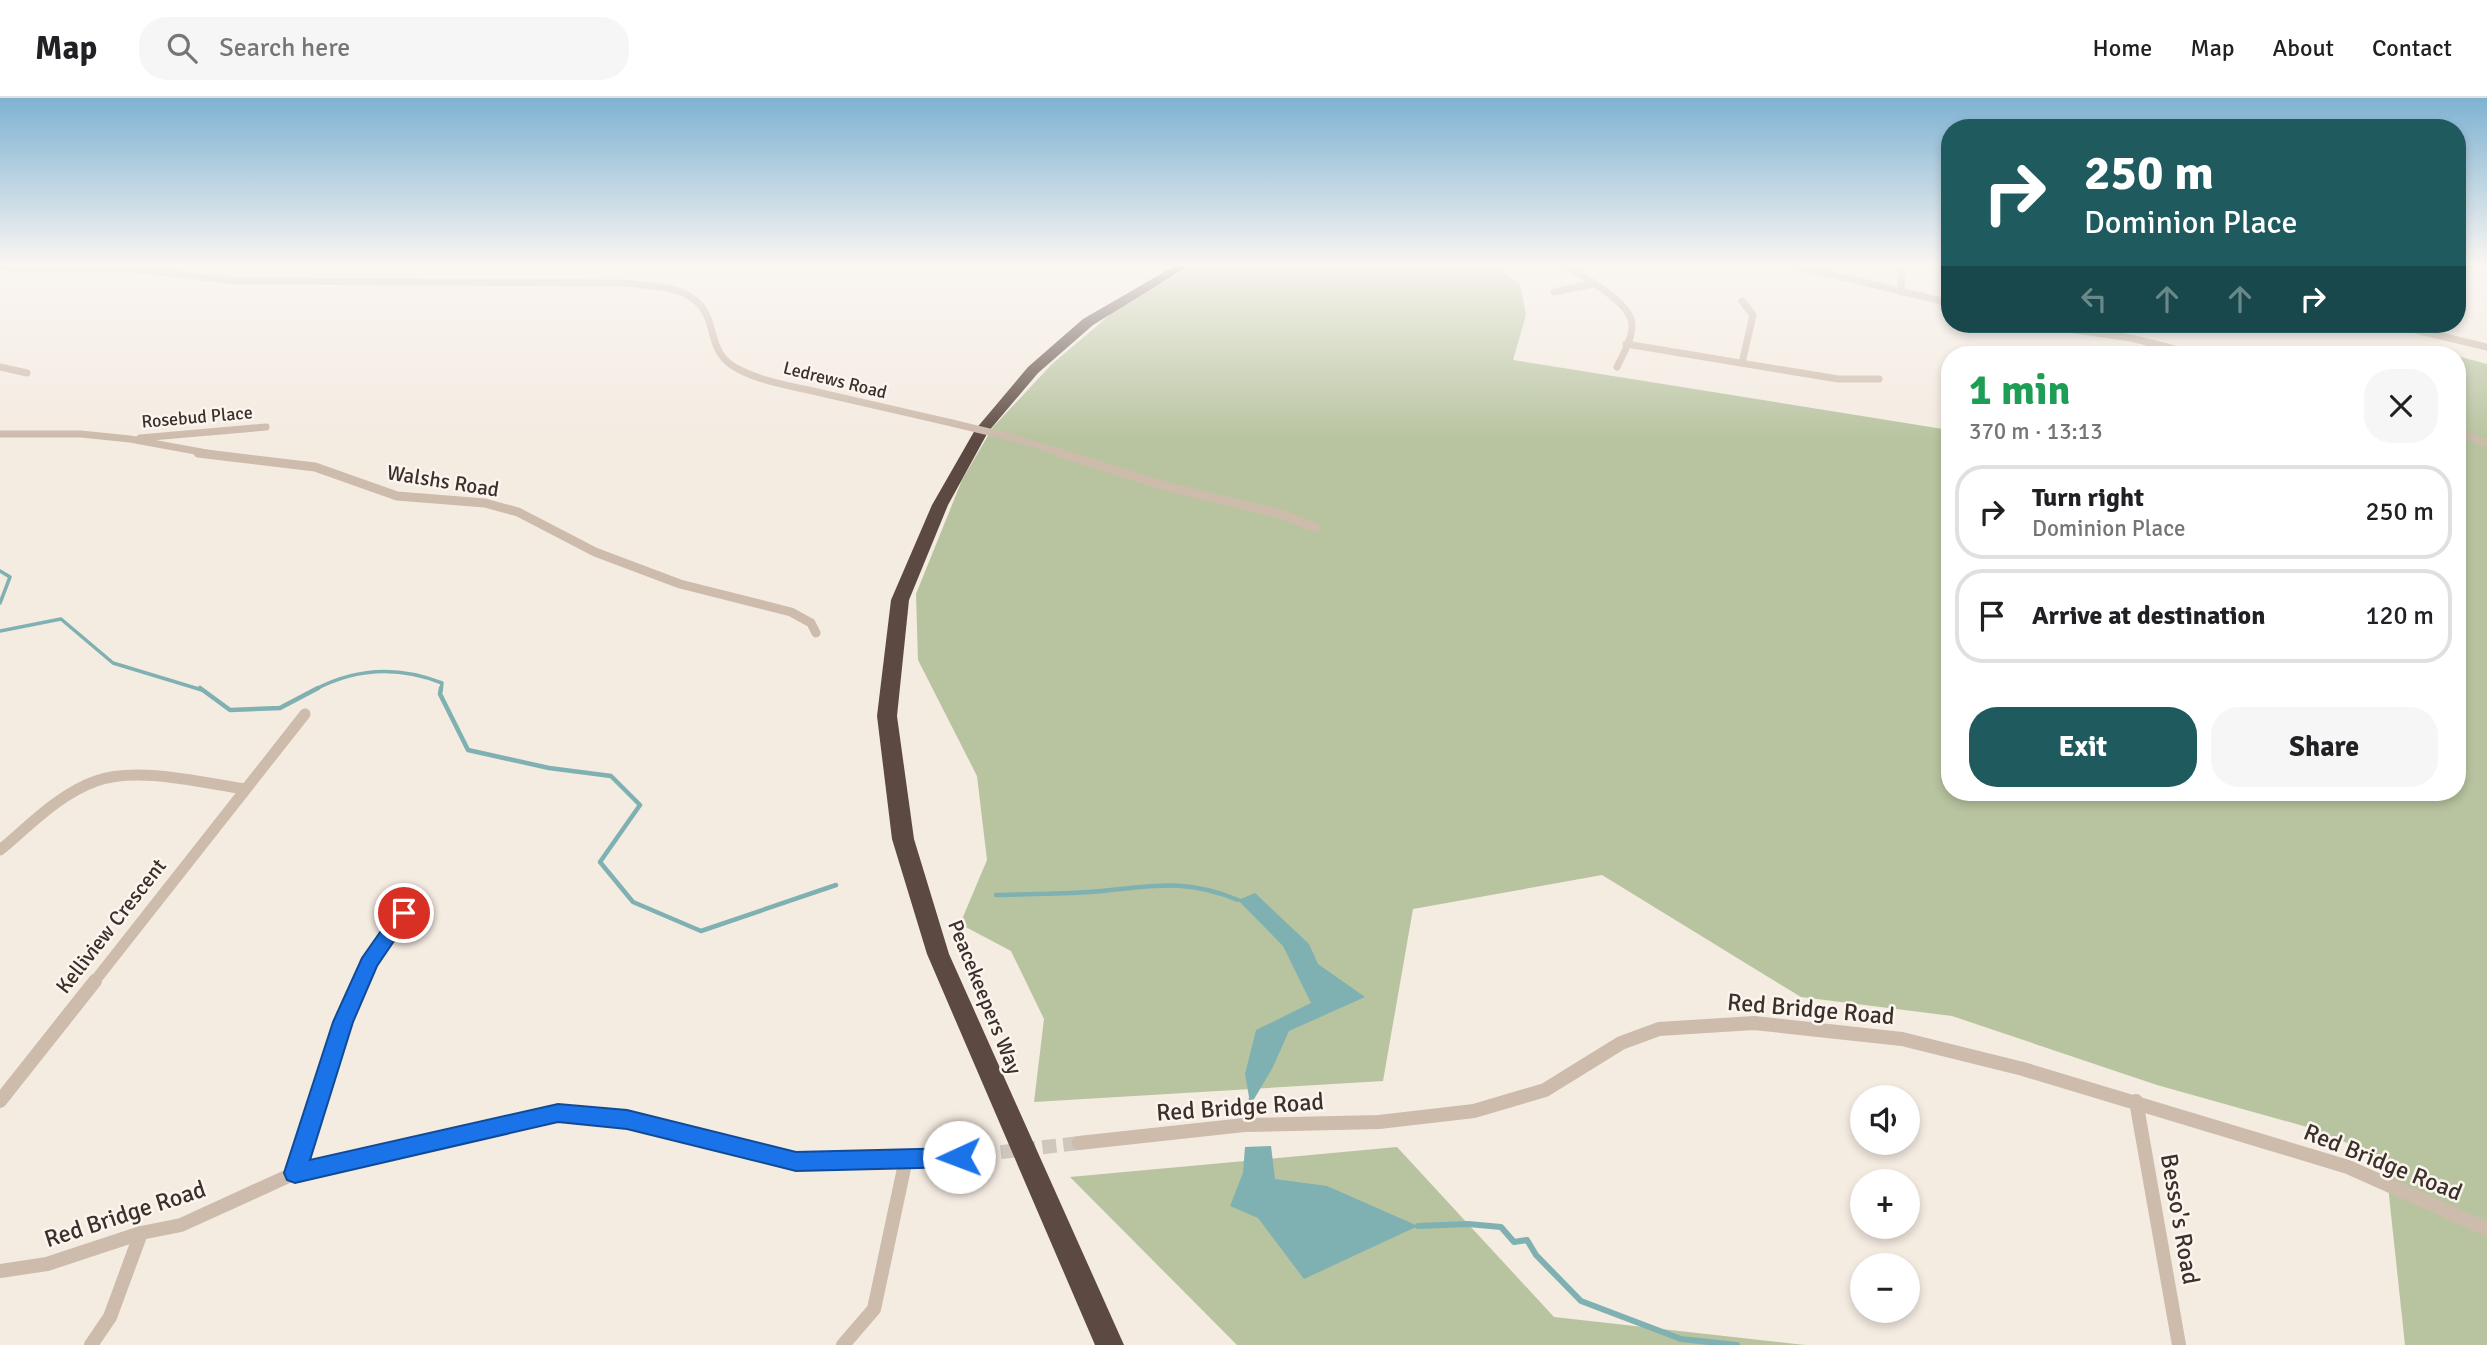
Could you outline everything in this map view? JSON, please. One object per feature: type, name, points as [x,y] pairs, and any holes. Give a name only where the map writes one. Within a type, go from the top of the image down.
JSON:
[{"type":"highway","name":"Peacekeepers Way","points":[[1088,322],[1033,370],[982,430],[940,505],[900,600],[887,716],[903,839],[937,954],[1110,1345]]},
{"type":"street","name":"Ledrews Road","points":[[707,322],[714,349],[729,365],[779,383],[1014,438],[1168,487],[1281,514],[1316,528]]},
{"type":"street","points":[[1617,367],[1633,322]]},
{"type":"street","points":[[1742,363],[1751,322]]},
{"type":"street","points":[[2096,333],[2163,346]]},
{"type":"street","points":[[2429,333],[2487,347]]},
{"type":"street","points":[[1626,344],[1838,379],[1879,379]]},
{"type":"street","points":[[0,367],[27,373]]},
{"type":"street","name":"Rosebud Place","points":[[130,439],[266,427]]},
{"type":"street","name":"Walshs Road","points":[[0,434],[81,434],[130,439],[186,451],[315,467],[397,496],[485,503],[507,509],[595,552],[680,584],[791,612],[811,623],[816,632]]},
{"type":"street","points":[[2466,436],[2487,443]]},
{"type":"street","name":"Kelliview Crescent","points":[[0,1101],[5,1088],[305,714]]},
{"type":"street","points":[[0,850],[73,792],[98,779],[122,776],[246,789]]},
{"type":"street","points":[[295,1173],[343,1022],[369,963],[404,913]]},
{"type":"street","name":"Red Bridge Road","points":[[1079,1143],[1244,1125],[1379,1122],[1474,1111],[1545,1090],[1621,1043],[1659,1028],[1754,1023],[1902,1039],[2023,1069],[2348,1167],[2487,1229]]},
{"type":"street","name":"Besso's Road","points":[[2136,1101],[2179,1345]]},
{"type":"street","name":"Red Bridge Road","points":[[0,1271],[47,1264],[141,1233],[181,1224],[295,1173],[558,1113],[627,1119],[796,1161],[959,1157]]},
{"type":"street","points":[[843,1345],[874,1310],[906,1159]]},
{"type":"street","points":[[91,1345],[110,1317],[141,1233]]},
{"type":"green space","points":[[1101,322],[1524,322],[1513,360],[1941,429],[1941,801],[2466,801],[2466,358],[2487,364],[2487,1345],[2405,1345],[2385,1158],[2307,1127],[2157,1085],[1952,1016],[1801,997],[1602,875],[1413,909],[1383,1081],[1034,1102],[1044,1019],[1011,951],[960,924],[987,860],[977,776],[918,660],[916,594],[962,480],[993,427],[1052,364]]},
{"type":"green space","points":[[1397,1147],[1554,1317],[1805,1345],[1237,1345],[1070,1177]]},
{"type":"water","points":[[1255,893],[1309,944],[1318,964],[1365,997],[1289,1031],[1273,1067],[1247,1111],[1249,1097],[1245,1074],[1256,1030],[1311,1003],[1283,946],[1238,900]]},
{"type":"water","points":[[1271,1146],[1275,1179],[1327,1186],[1418,1226],[1304,1279],[1258,1218],[1230,1206],[1243,1173],[1245,1147]]},
{"type":"waterway","points":[[0,571],[10,577],[0,603]]},
{"type":"waterway","points":[[0,631],[61,619],[113,663],[202,690]]},
{"type":"waterway","points":[[315,689],[345,677],[393,672],[442,683],[441,690]]},
{"type":"waterway","points":[[200,688],[230,710],[280,708],[315,689]]},
{"type":"waterway","points":[[441,688],[440,694],[468,750],[549,768],[611,776],[640,805],[600,862],[633,902],[701,931],[836,885]]},
{"type":"waterway","points":[[996,895],[1181,886],[1199,888],[1238,900]]},
{"type":"waterway","points":[[1418,1226],[1468,1224],[1501,1227],[1514,1242],[1527,1240],[1536,1255],[1581,1301],[1681,1339],[1737,1345]]},
{"type":"tunnel","points":[[959,1157],[1079,1143]]},
{"type":"route","points":[[404,913],[369,963],[343,1022],[295,1173],[465,1132],[558,1113],[627,1119],[796,1161],[959,1157]]}]
